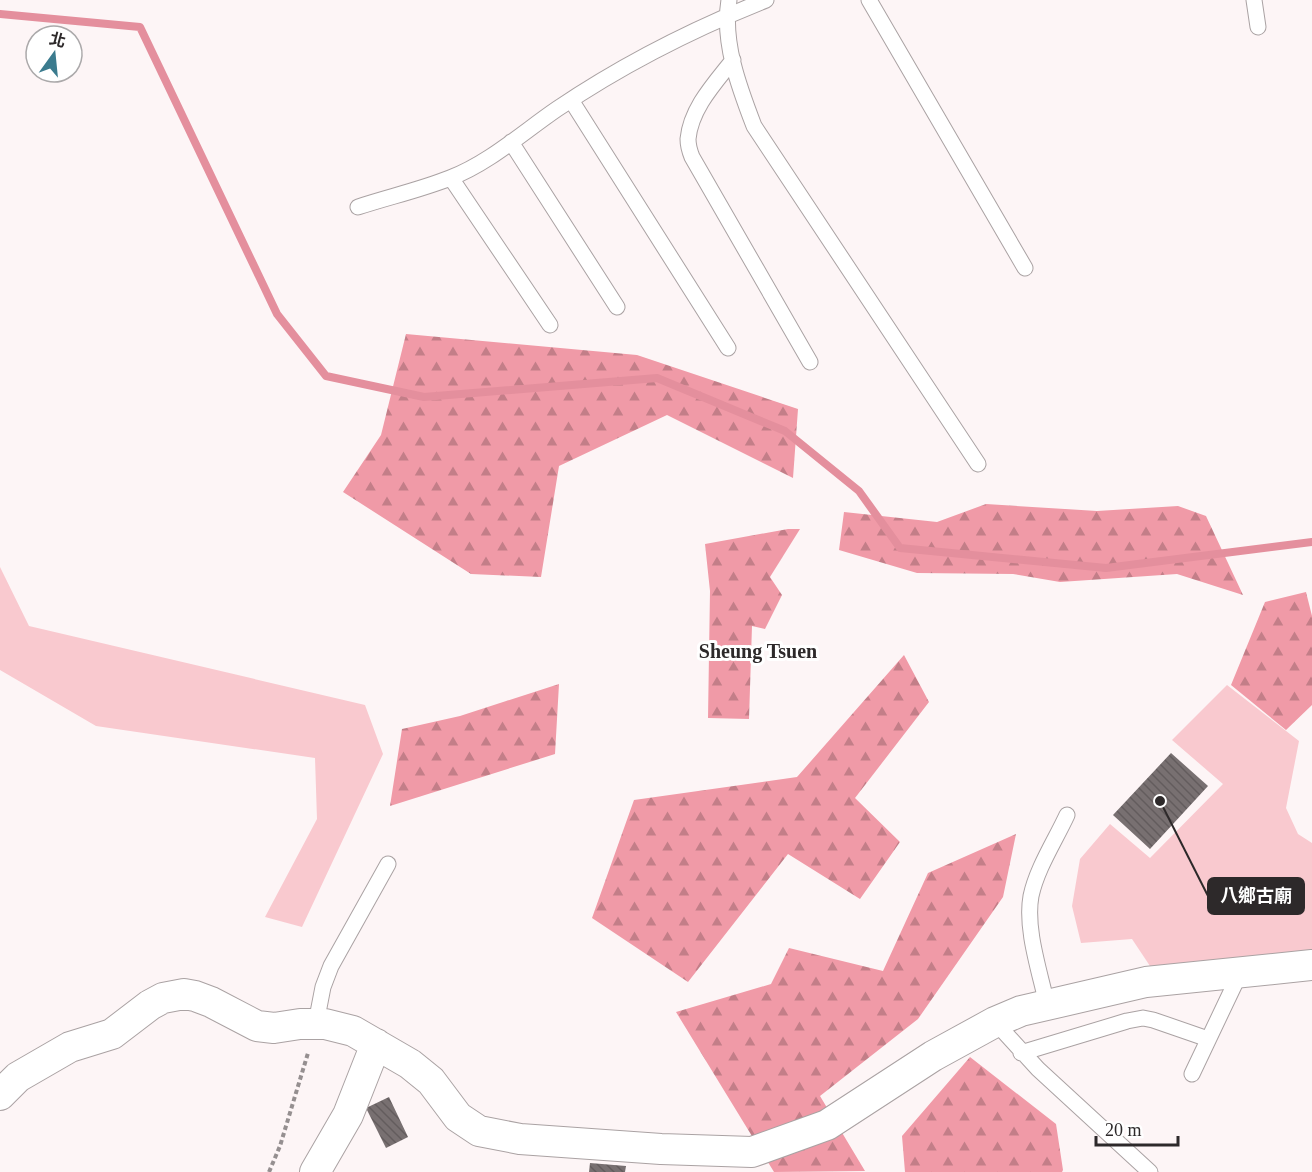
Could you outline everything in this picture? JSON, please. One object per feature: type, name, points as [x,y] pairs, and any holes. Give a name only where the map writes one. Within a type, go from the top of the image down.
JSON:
[{"type":"street","points":[[0,1095],[18,1077],[70,1047],[112,1034],[150,1005],[170,996],[184,994],[212,1002],[250,1024],[266,1028],[316,1023],[339,1026],[353,1031],[410,1064],[431,1081],[466,1125],[479,1131],[532,1140],[661,1149],[752,1152],[827,1125],[933,1056],[995,1022],[1021,1011],[1146,982],[1312,965]]},
{"type":"street","points":[[315,1172],[348,1115],[376,1044]]},
{"type":"lane","points":[[729,0],[726,17],[733,60],[754,126],[978,464]]},
{"type":"lane","points":[[358,207],[451,178],[495,153],[571,100],[620,70],[710,23],[766,0]]},
{"type":"lane","points":[[869,0],[1024,268]]},
{"type":"lane","points":[[1254,0],[1258,27]]},
{"type":"lane","points":[[733,60],[706,94],[694,117],[688,140],[692,157],[810,362]]},
{"type":"lane","points":[[571,100],[728,348]]},
{"type":"lane","points":[[511,142],[617,307]]},
{"type":"lane","points":[[451,178],[550,325]]},
{"type":"lane","points":[[1047,1005],[1031,929],[1031,896],[1036,880],[1067,815]]},
{"type":"lane","points":[[316,1023],[323,987],[331,966],[388,864]]},
{"type":"lane","points":[[1192,1074],[1240,973]]},
{"type":"lane","points":[[1021,1053],[1143,1018],[1208,1039]]},
{"type":"lane","points":[[995,1022],[1021,1053],[1150,1172]]},
{"type":"path","points":[[269,1172],[280,1146],[316,1023]]},
{"type":"shaded area","points":[[0,567],[29,626],[365,705],[383,754],[302,927],[265,917],[317,819],[315,758],[96,726],[0,670]]},
{"type":"shaded area","points":[[1227,685],[1299,741],[1286,808],[1298,834],[1312,843],[1312,951],[1150,966],[1132,939],[1081,943],[1072,906],[1080,859],[1110,824],[1150,858],[1223,784],[1172,740]]},
{"type":"green space","points":[[406,334],[637,355],[798,409],[793,478],[667,415],[559,466],[541,577],[471,574],[343,492],[381,435]]},
{"type":"green space","points":[[986,504],[1097,511],[1178,506],[1206,516],[1243,595],[1177,574],[1060,582],[1013,574],[917,573],[839,550],[844,512],[937,522]]},
{"type":"green space","points":[[788,529],[800,529],[770,577],[782,595],[765,629],[752,626],[749,719],[708,718],[710,591],[705,544]]},
{"type":"green space","points":[[1306,592],[1312,616],[1312,705],[1286,730],[1231,685],[1265,602]]},
{"type":"green space","points":[[904,655],[929,702],[855,798],[900,842],[860,899],[788,854],[688,982],[592,918],[634,800],[797,777]]},
{"type":"green space","points":[[559,684],[555,754],[390,806],[402,729],[460,716]]},
{"type":"green space","points":[[1016,834],[1003,897],[918,1019],[820,1096],[865,1171],[774,1172],[676,1012],[771,984],[789,948],[883,971],[928,873]]},
{"type":"green space","points":[[970,1057],[1056,1124],[1062,1172],[905,1172],[902,1136]]},
{"type":"building","points":[[1171,753],[1208,786],[1150,849],[1113,815]]},
{"type":"building","points":[[389,1097],[408,1137],[386,1148],[366,1108]]},
{"type":"building","points":[[590,1163],[626,1166],[625,1172],[589,1172]]},
{"type":"waterway","points":[[0,14],[140,27],[277,314],[326,376],[424,397],[657,378],[785,431],[859,491],[900,548],[1106,568],[1312,542]]},
{"type":"place","name":"八鄉古廟","points":[[1160,801]]},
{"type":"district","name":"Sheung Tsuen","points":[[758,651]]}]
